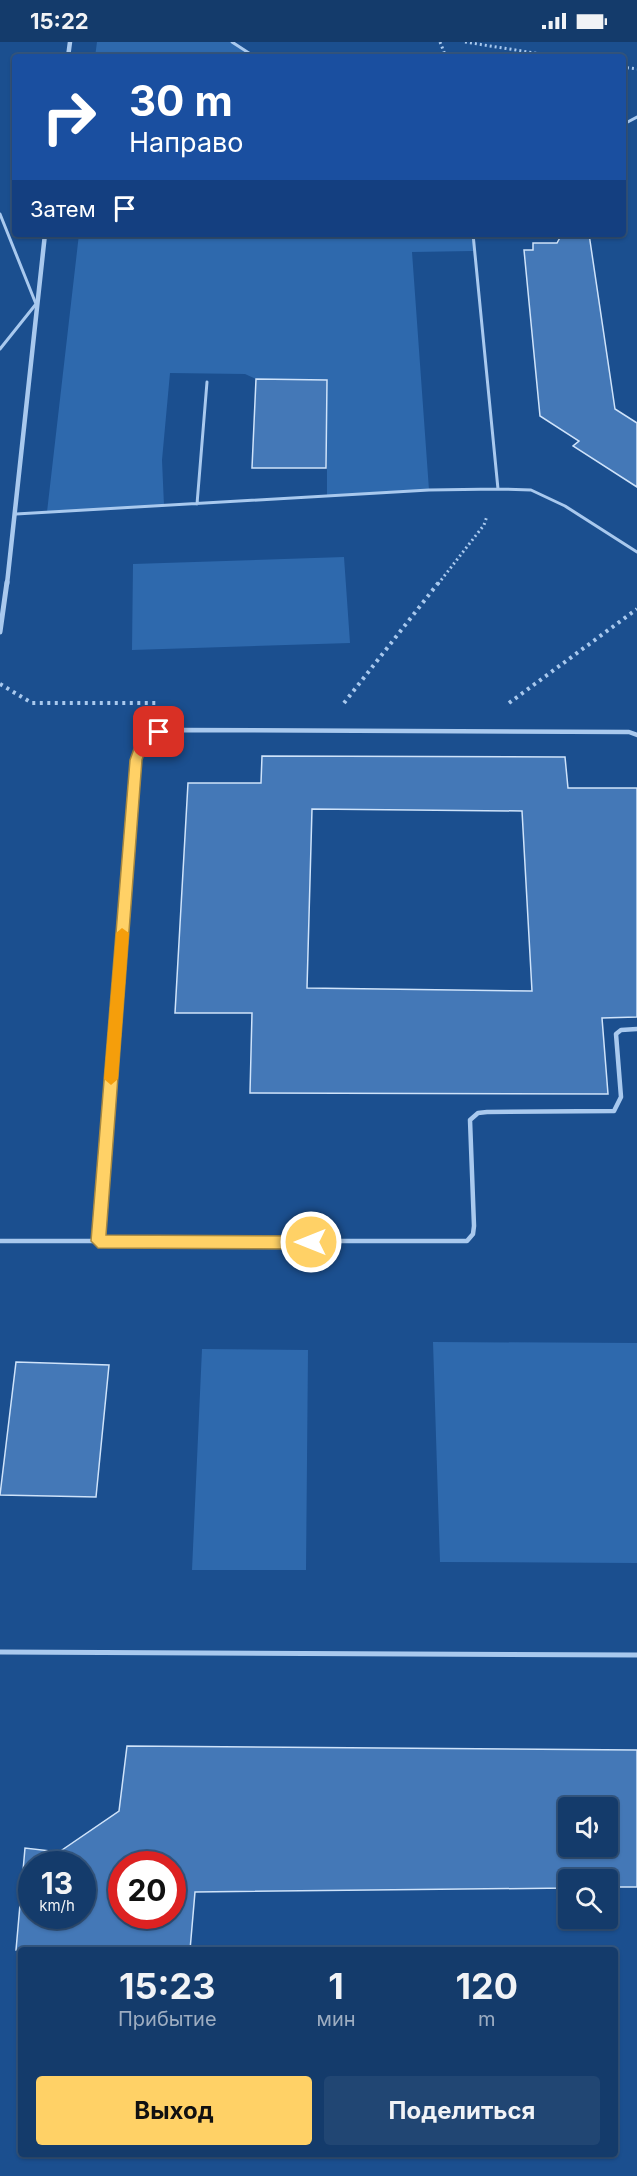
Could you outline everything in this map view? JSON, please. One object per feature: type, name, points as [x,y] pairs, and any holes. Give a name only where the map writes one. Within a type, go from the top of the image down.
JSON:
[{"type":"street","points":[[0,632],[16,514],[45,237]]},
{"type":"lane","points":[[232,42],[250,54]]},
{"type":"lane","points":[[0,214],[36,304],[0,348]]},
{"type":"lane","points":[[473,237],[498,489]]},
{"type":"lane","points":[[197,504],[207,382]]},
{"type":"lane","points":[[16,514],[429,490],[531,490],[565,506],[637,552]]},
{"type":"lane","points":[[98,1241],[135,772],[140,746],[159,732],[180,730],[629,732],[637,735]]},
{"type":"lane","points":[[0,1241],[466,1241],[473,1234],[474,1226],[470,1120],[478,1113],[487,1112],[606,1113],[614,1111],[621,1097],[616,1034],[621,1030],[637,1029]]},
{"type":"lane","points":[[0,1652],[637,1655]]},
{"type":"path","points":[[465,42],[541,54]]},
{"type":"path","points":[[344,704],[484,525],[498,489]]},
{"type":"path","points":[[506,705],[637,609]]},
{"type":"shaded area","points":[[97,42],[232,42],[250,54],[95,54]]},
{"type":"shaded area","points":[[79,237],[473,237],[473,251],[412,252],[429,490],[327,497],[327,380],[256,379],[245,374],[170,373],[162,460],[164,506],[47,512]]},
{"type":"shaded area","points":[[344,557],[350,643],[132,650],[133,564]]},
{"type":"shaded area","points":[[433,1342],[637,1343],[637,1563],[440,1562]]},
{"type":"shaded area","points":[[202,1349],[308,1350],[306,1570],[192,1570]]},
{"type":"building","points":[[560,237],[589,237],[615,409],[637,423],[637,487],[573,446],[579,441],[540,416],[524,250],[533,250],[533,243],[557,243]]},
{"type":"building","points":[[256,379],[327,380],[326,468],[252,468]]},
{"type":"building","points":[[262,756],[565,757],[568,788],[637,788],[637,1017],[602,1018],[608,1094],[250,1093],[252,1013],[175,1013],[188,783],[261,783]],"holes":[[[312,809],[522,811],[532,991],[307,988]]]},
{"type":"building","points":[[16,1362],[109,1365],[96,1497],[0,1495]]},
{"type":"building","points":[[127,1746],[637,1750],[637,1887],[618,1887],[618,1869],[558,1869],[558,1888],[195,1892],[190,1947],[18,1947],[16,1950],[18,1927],[96,1929],[96,1851],[60,1851],[119,1811]]},
{"type":"building","points":[[25,1848],[50,1851],[25,1851]]},
{"type":"slow traffic","points":[[111,1079],[122,933]]},
{"type":"route","points":[[159,732],[140,746],[136,760],[98,1241],[311,1242]]}]
